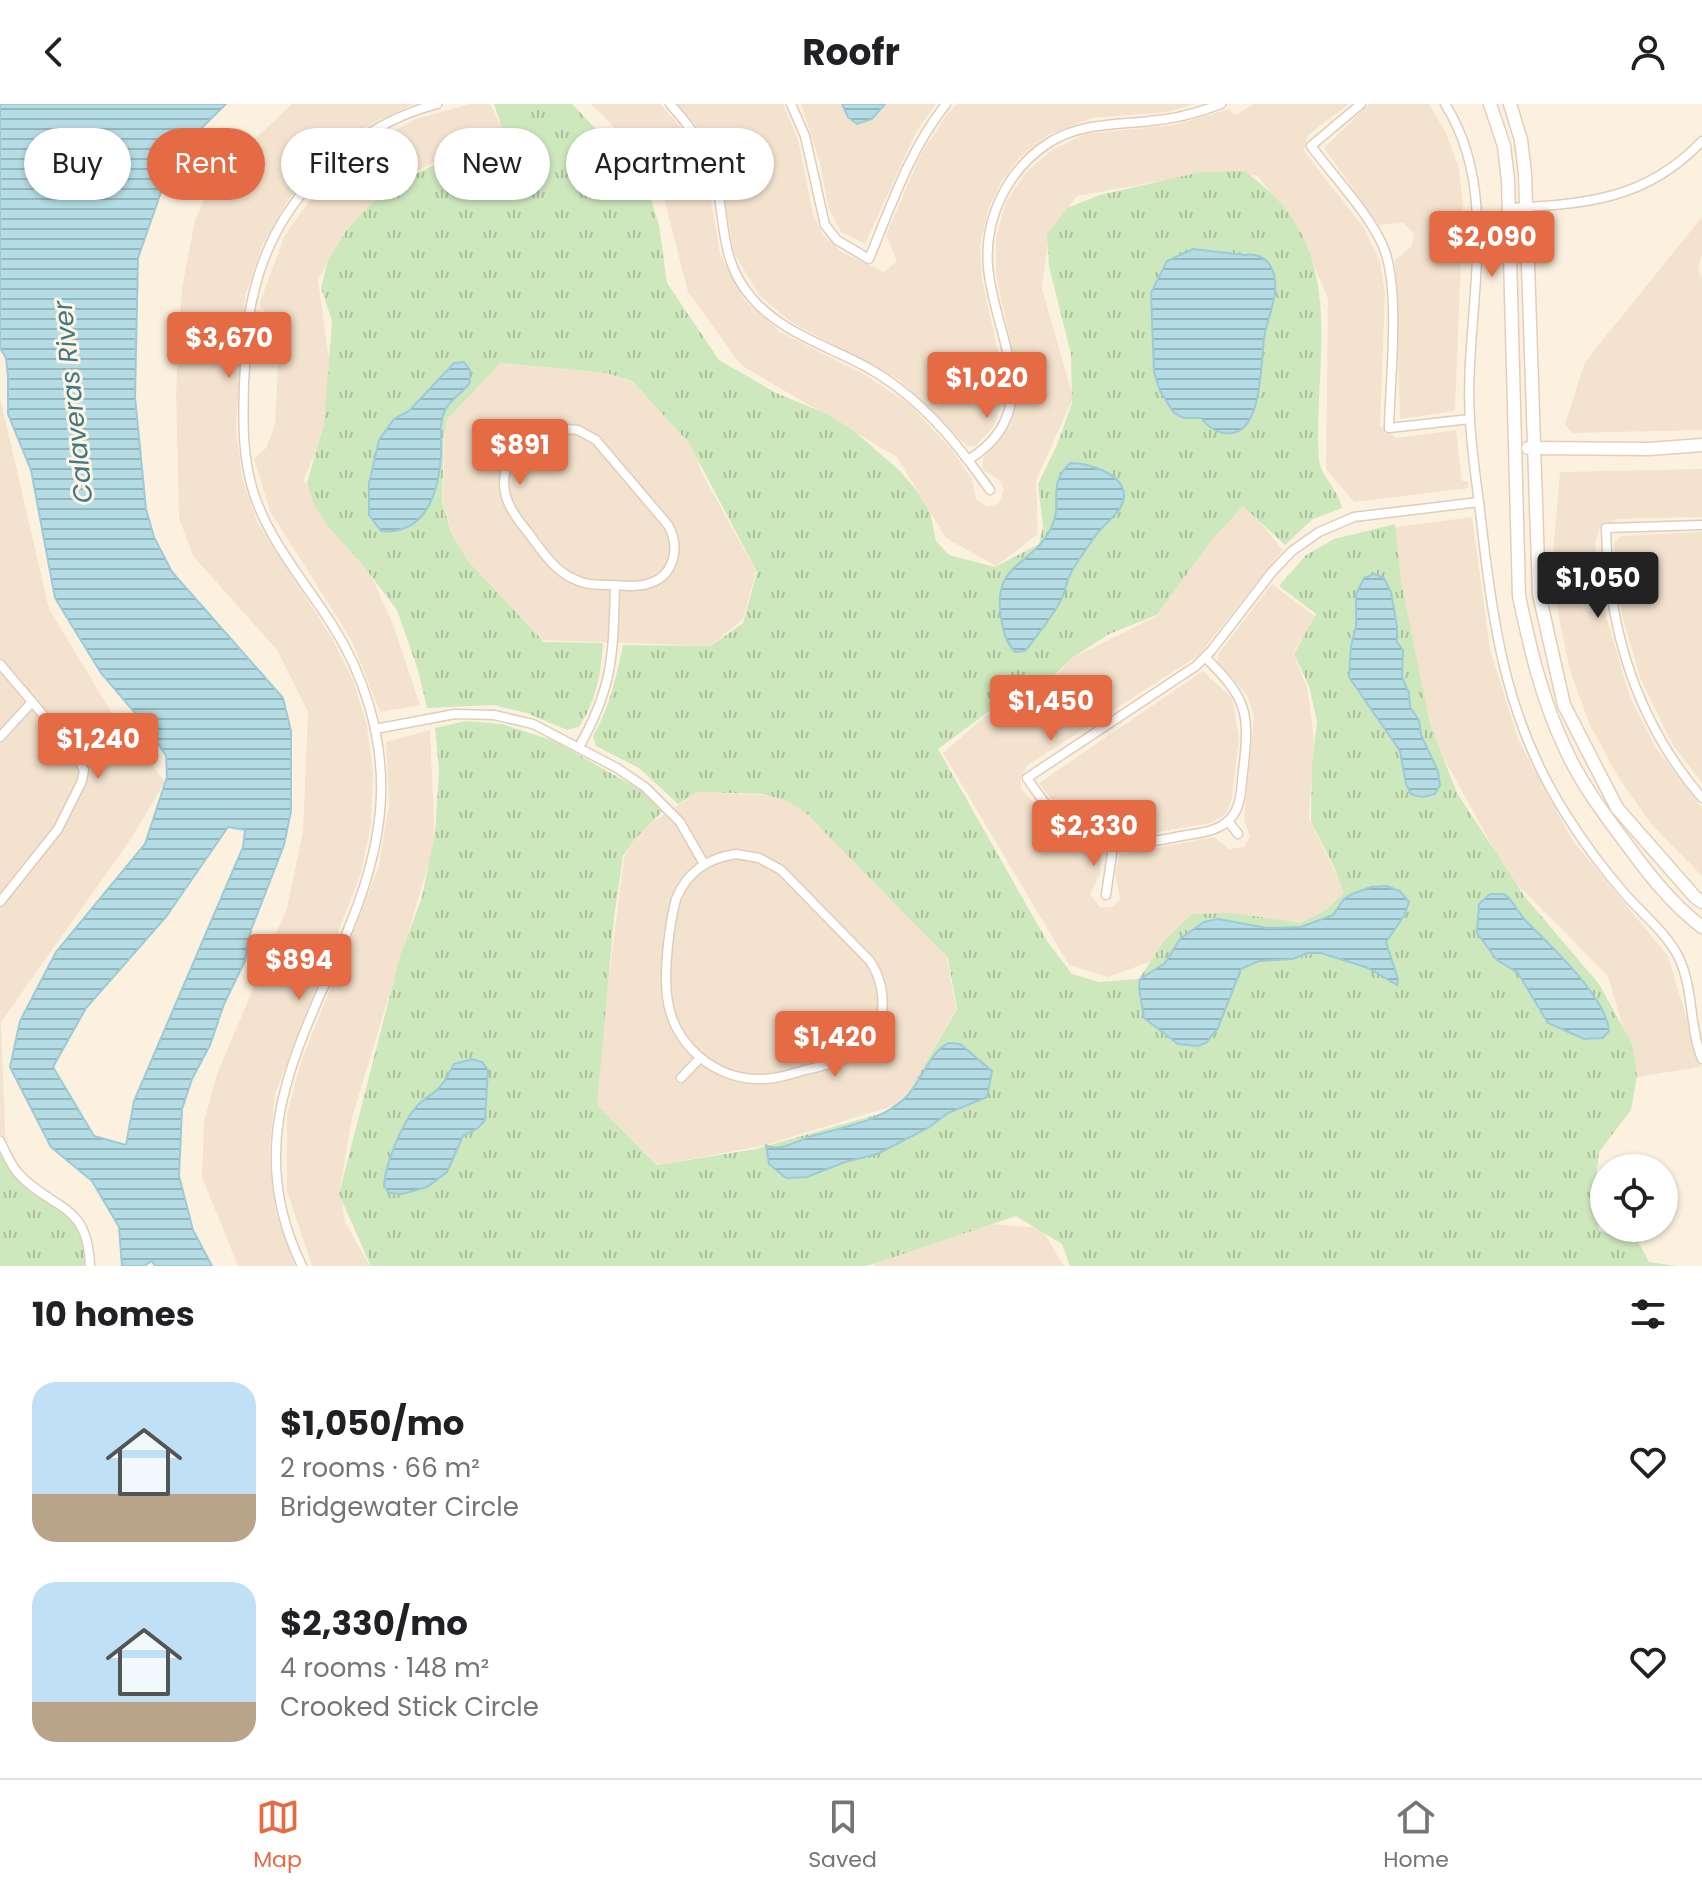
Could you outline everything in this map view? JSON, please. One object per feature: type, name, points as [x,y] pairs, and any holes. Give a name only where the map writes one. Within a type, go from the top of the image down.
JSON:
[{"type":"main road","points":[[1490,104],[1504,146],[1509,208],[1519,596],[1530,649],[1565,750],[1595,800],[1655,882],[1682,912],[1702,927]]},
{"type":"main road","points":[[1510,104],[1521,140],[1527,207],[1539,594],[1564,705],[1617,808],[1702,902]]},
{"type":"main road","points":[[1516,448],[1649,449],[1702,445]]},
{"type":"street","points":[[302,1266],[289,1235],[279,1191],[277,1123],[292,1061],[371,865],[381,796],[375,729],[362,684],[348,652],[269,530],[253,492],[243,429],[246,335],[254,291],[267,252],[302,193],[330,163],[366,136],[406,114],[437,104]]},
{"type":"street","points":[[670,104],[695,134],[710,164],[716,181],[725,245],[748,294],[786,327],[894,385],[935,420],[990,490]]},
{"type":"street","points":[[791,104],[805,136],[825,225],[837,240],[869,259],[912,157],[946,104]]},
{"type":"street","points":[[968,460],[985,448],[1002,427],[1013,390],[1011,362],[990,281],[988,252],[992,220],[1012,178],[1034,154],[1074,131],[1104,123],[1168,119],[1221,104]]},
{"type":"street","points":[[1361,104],[1311,146],[1374,230],[1387,257],[1392,287],[1389,428],[1470,419]]},
{"type":"street","points":[[1445,104],[1466,150],[1476,197],[1470,419],[1497,642],[1524,734],[1551,790],[1623,892],[1679,957],[1687,984],[1695,1039],[1702,1059]]},
{"type":"street","points":[[1509,208],[1591,202],[1615,197],[1659,176],[1702,141]]},
{"type":"street","points":[[568,428],[596,440],[673,533],[674,558],[665,574],[642,586],[615,585],[580,582],[561,571],[509,506],[504,487],[507,466],[517,448],[533,434],[568,428]]},
{"type":"street","points":[[1206,658],[1237,693],[1247,724],[1239,802],[1228,821],[1214,829],[1138,845],[1113,846],[1092,841],[1069,830],[1049,811],[1027,778],[1206,658],[1279,564],[1319,532],[1368,514],[1479,502]]},
{"type":"street","points":[[1702,525],[1606,528],[1609,588],[1627,667],[1664,745],[1702,798]]},
{"type":"street","points":[[579,747],[600,707],[610,672],[615,585]]},
{"type":"street","points":[[0,664],[81,761],[84,774],[58,829],[0,902]]},
{"type":"street","points":[[0,737],[32,702]]},
{"type":"street","points":[[375,729],[455,714],[494,715],[533,724],[630,775],[658,798],[680,822],[704,864]]},
{"type":"street","points":[[1228,821],[1238,834]]},
{"type":"street","points":[[1106,895],[1113,846]]},
{"type":"street","points":[[748,855],[770,862],[870,961],[881,982],[884,1003],[873,1036],[857,1052],[837,1061],[763,1079],[723,1072],[700,1058],[687,1044],[673,1021],[666,983],[676,899],[687,878],[704,864],[724,856],[748,855]]},
{"type":"street","points":[[681,1078],[700,1058]]},
{"type":"street","points":[[0,1141],[20,1176],[65,1206],[77,1219],[85,1235],[90,1266]]},
{"type":"shaded area","points":[[292,104],[414,104],[365,128],[281,128],[281,200],[288,200],[262,246],[245,296],[236,429],[242,477],[257,522],[332,638],[353,680],[367,726],[373,773],[371,823],[361,873],[275,1094],[269,1153],[276,1213],[295,1266],[238,1266],[202,1177],[204,1122],[217,1074],[287,908],[303,831],[308,712],[277,650],[193,556],[179,518],[176,392],[182,288],[195,220],[204,200],[265,200],[265,129]]},
{"type":"shaded area","points":[[470,104],[490,104],[502,128],[434,128],[434,163],[418,170],[418,128],[399,128],[416,119]]},
{"type":"shaded area","points":[[590,104],[660,104],[682,128],[614,128]]},
{"type":"shaded area","points":[[677,104],[783,104],[798,139],[813,214],[823,235],[842,252],[884,272],[897,261],[886,235],[921,154],[957,104],[1195,104],[1167,112],[1092,118],[1048,135],[1021,156],[1001,182],[988,210],[980,246],[982,280],[1006,387],[994,426],[976,446],[968,447],[900,380],[791,322],[760,296],[734,253],[725,200],[774,200],[774,128],[698,128]]},
{"type":"shaded area","points":[[801,104],[936,104],[917,130],[865,244],[841,232],[828,206],[820,163]]},
{"type":"shaded area","points":[[1254,104],[1349,104],[1308,135],[1304,151],[1364,228],[1380,261],[1385,294],[1380,426],[1396,438],[1456,430],[1462,481],[1468,481],[1468,488],[1354,502],[1326,469],[1328,299],[1299,230],[1257,175],[1161,181],[1077,196],[1049,234],[1042,288],[1073,398],[1036,481],[1038,534],[996,566],[946,538],[897,457],[741,365],[688,292],[665,200],[711,200],[720,254],[745,301],[780,332],[864,374],[910,405],[952,450],[972,479],[976,499],[987,507],[999,503],[1004,490],[1000,481],[982,469],[983,459],[1010,426],[1020,384],[996,275],[996,237],[1006,202],[1026,172],[1052,150],[1085,134],[1173,125],[1229,109],[1235,115]]},
{"type":"shaded area","points":[[1369,104],[1429,104],[1446,133],[1459,169],[1463,207],[1455,411],[1400,419],[1395,260],[1412,246],[1414,233],[1403,223],[1379,225],[1324,148]]},
{"type":"shaded area","points":[[310,200],[378,200],[346,229],[318,280],[331,373],[327,428],[303,480],[365,562],[392,622],[420,705],[380,712],[352,641],[270,511],[254,459],[266,448],[275,425],[279,347],[272,319],[259,305],[284,237]]},
{"type":"shaded area","points":[[1702,217],[1702,254],[1698,270],[1702,277],[1702,430],[1572,433],[1565,424],[1585,362]]},
{"type":"shaded area","points":[[498,363],[606,373],[631,381],[690,440],[702,473],[756,571],[743,619],[711,646],[542,640],[468,561],[451,533],[443,501],[445,423]]},
{"type":"shaded area","points":[[0,397],[49,609],[112,713],[165,782],[132,837],[1,1022],[6,1153],[0,1151]]},
{"type":"shaded area","points":[[1702,469],[1702,517],[1617,519],[1600,528],[1595,542],[1603,606],[1630,697],[1656,748],[1702,808],[1702,876],[1652,825],[1617,775],[1589,723],[1569,667],[1551,578],[1560,472]]},
{"type":"shaded area","points":[[1243,502],[1283,550],[1199,655],[1028,765],[1021,777],[1021,789],[1060,832],[1101,855],[1100,874],[1090,894],[1101,908],[1112,907],[1120,899],[1115,873],[1120,855],[1214,837],[1229,849],[1244,847],[1250,836],[1244,820],[1254,716],[1247,695],[1218,662],[1218,654],[1272,584],[1316,617],[1293,653],[1307,687],[1314,738],[1309,819],[1345,892],[1321,924],[1152,961],[1108,977],[1069,965],[943,753],[991,711],[1024,711],[1072,658],[1157,616],[1206,544]]},
{"type":"shaded area","points":[[1472,517],[1490,649],[1518,739],[1573,841],[1668,956],[1701,1067],[1637,1077],[1608,976],[1508,875],[1429,731],[1389,528]]},
{"type":"shaded area","points":[[1702,532],[1702,783],[1673,745],[1641,680],[1622,615],[1614,543],[1621,536]]},
{"type":"shaded area","points":[[1203,671],[1232,698],[1239,739],[1232,797],[1226,814],[1211,823],[1114,839],[1069,822],[1039,783]]},
{"type":"shaded area","points":[[430,730],[435,843],[352,1118],[340,1188],[345,1222],[370,1266],[312,1266],[287,1191],[287,1116],[300,1065],[379,866],[389,804],[386,742]]},
{"type":"shaded area","points":[[697,792],[785,799],[805,811],[947,957],[956,1009],[911,1090],[893,1106],[762,1146],[658,1165],[596,1105],[604,1017],[624,858],[632,841],[654,821]]},
{"type":"shaded area","points":[[974,1223],[1041,1228],[1064,1266],[873,1266],[891,1244]]},
{"type":"green space","points":[[494,104],[572,104],[595,128],[566,128],[566,200],[651,200],[659,225],[667,283],[719,360],[776,393],[829,415],[854,431],[899,470],[917,491],[930,512],[936,541],[949,555],[995,567],[1039,544],[1043,527],[1038,484],[1057,445],[1072,403],[1071,354],[1049,266],[1047,235],[1067,208],[1100,195],[1201,172],[1245,171],[1273,195],[1298,228],[1311,258],[1319,290],[1319,459],[1342,508],[1313,519],[1285,545],[1243,506],[1210,542],[1157,615],[1109,634],[1072,658],[1020,708],[992,709],[938,749],[1047,941],[1072,974],[1099,982],[1139,979],[1164,941],[1192,914],[1231,913],[1301,923],[1326,910],[1344,893],[1311,822],[1312,763],[1317,722],[1309,686],[1294,654],[1316,614],[1279,586],[1306,555],[1334,539],[1395,524],[1401,581],[1430,724],[1457,793],[1525,897],[1599,984],[1632,1044],[1637,1076],[1631,1110],[1599,1154],[1590,1154],[1590,1242],[1639,1242],[1649,1262],[1677,1266],[1070,1266],[1062,1244],[1016,1216],[867,1266],[371,1266],[339,1194],[400,956],[422,897],[435,834],[439,770],[435,728],[466,721],[502,724],[554,741],[641,790],[663,811],[634,840],[623,856],[614,918],[597,1105],[657,1165],[756,1149],[893,1110],[905,1099],[957,1009],[948,958],[805,812],[785,800],[761,794],[697,792],[678,804],[639,768],[596,746],[593,736],[608,703],[623,645],[711,646],[743,623],[757,572],[689,443],[632,381],[606,373],[500,363],[447,420],[444,435],[442,500],[451,533],[468,561],[544,642],[603,643],[597,687],[579,727],[567,730],[527,713],[494,705],[427,708],[418,670],[397,610],[314,505],[307,483],[324,425],[332,321],[321,288],[328,260],[347,229],[377,200],[418,200],[418,173],[434,165],[434,200],[550,200],[550,128],[502,128]]},
{"type":"green space","points":[[0,1151],[6,1153],[20,1176],[82,1226],[90,1266],[0,1266]]},
{"type":"water","name":"Calaveras River","points":[[0,104],[226,104],[202,128],[147,128],[147,200],[158,200],[138,258],[135,397],[146,509],[154,537],[172,572],[283,698],[291,731],[291,811],[284,845],[251,930],[245,961],[224,1004],[210,1045],[192,1079],[182,1109],[179,1176],[193,1230],[212,1266],[155,1266],[152,1261],[144,1266],[122,1266],[119,1227],[92,1181],[51,1147],[10,1067],[20,1021],[56,952],[145,844],[167,777],[166,756],[147,727],[101,673],[55,598],[31,470],[8,414],[6,358],[0,348]],"holes":[[[228,827],[245,830],[243,847],[134,1101],[126,1145],[94,1136],[53,1067],[86,1008],[166,917]]]},
{"type":"water","points":[[842,104],[885,104],[872,119],[857,124],[848,117]]},
{"type":"water","points":[[1193,249],[1256,255],[1269,264],[1274,275],[1274,300],[1265,333],[1259,391],[1250,419],[1242,429],[1232,433],[1215,430],[1201,418],[1184,418],[1174,413],[1160,391],[1154,372],[1151,293],[1167,261]]},
{"type":"water","points":[[464,362],[470,370],[470,382],[447,406],[443,415],[440,468],[428,508],[410,526],[381,531],[369,515],[369,483],[379,440],[394,419],[409,411],[454,363]]},
{"type":"water","points":[[1070,463],[1095,467],[1111,475],[1122,487],[1123,501],[1118,512],[1100,530],[1078,561],[1061,600],[1044,626],[1025,651],[1015,652],[1005,636],[1001,618],[1002,585],[1016,566],[1044,540],[1052,526],[1059,479]]},
{"type":"water","points":[[1374,574],[1384,578],[1391,592],[1397,642],[1403,650],[1402,677],[1409,693],[1410,707],[1419,720],[1421,735],[1438,771],[1440,785],[1435,794],[1429,796],[1411,794],[1400,751],[1349,677],[1356,626],[1356,594],[1364,578]]},
{"type":"water","points":[[1386,886],[1400,891],[1409,902],[1404,916],[1386,942],[1398,979],[1397,985],[1368,968],[1321,953],[1307,953],[1293,959],[1259,961],[1241,969],[1218,1028],[1206,1043],[1198,1046],[1178,1044],[1144,1018],[1140,979],[1165,963],[1180,939],[1204,922],[1218,919],[1267,928],[1301,927],[1333,915],[1344,899],[1352,894],[1371,887]]},
{"type":"water","points":[[1490,894],[1508,897],[1524,919],[1589,988],[1606,1018],[1609,1031],[1603,1038],[1584,1039],[1548,1023],[1518,973],[1497,960],[1477,933],[1479,904]]},
{"type":"water","points":[[949,1043],[960,1044],[992,1071],[987,1097],[948,1113],[928,1128],[877,1154],[807,1177],[786,1178],[769,1164],[766,1145],[777,1148],[789,1145],[863,1122],[898,1104],[913,1089],[931,1059]]},
{"type":"water","points":[[472,1059],[482,1062],[488,1070],[485,1120],[463,1136],[447,1172],[427,1187],[402,1194],[389,1193],[384,1186],[387,1167],[411,1113],[440,1088],[454,1064]]}]
